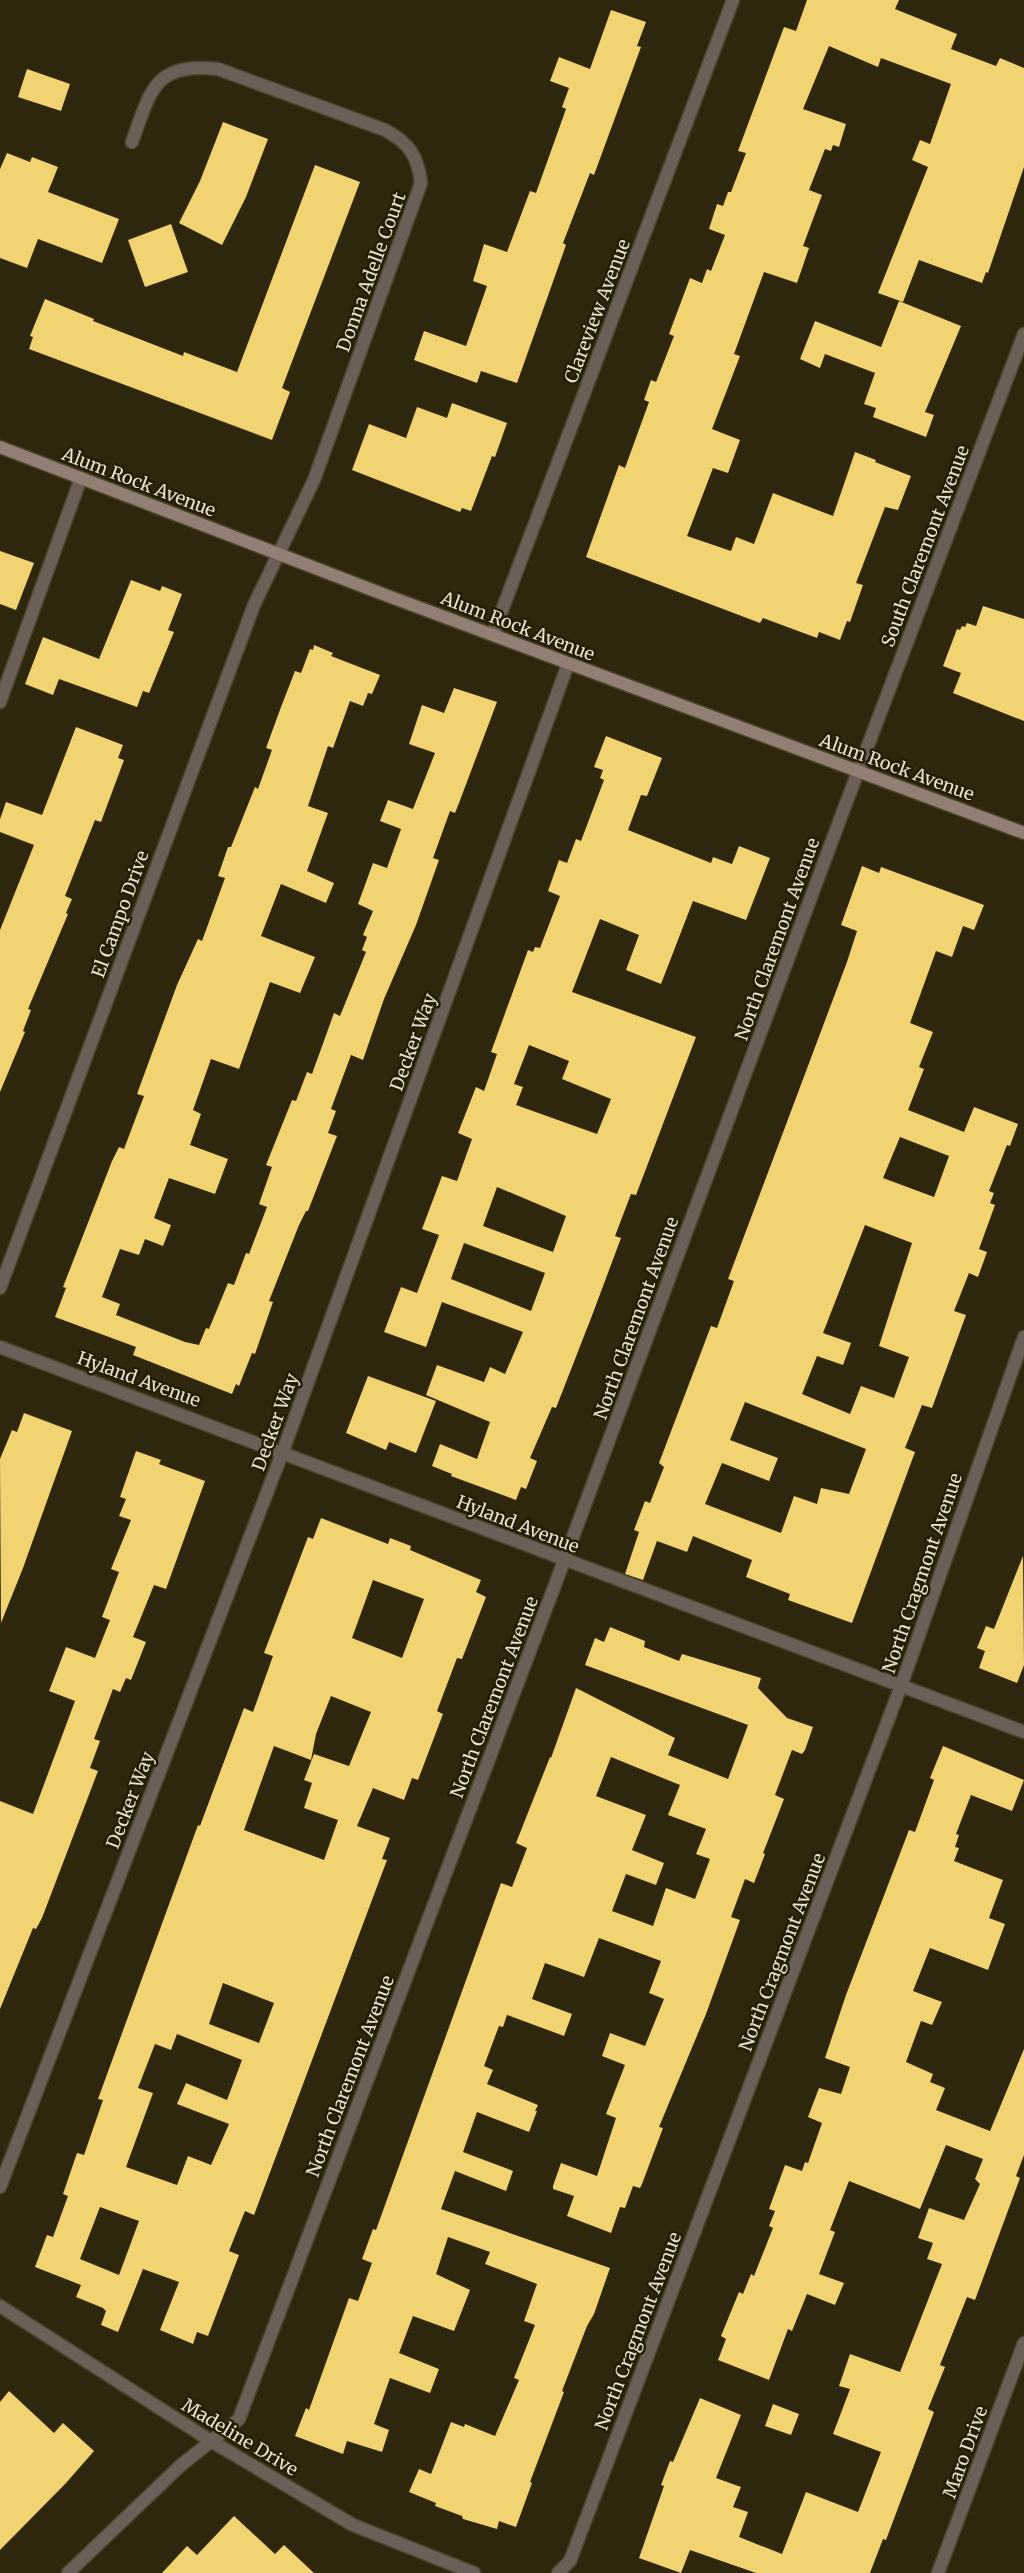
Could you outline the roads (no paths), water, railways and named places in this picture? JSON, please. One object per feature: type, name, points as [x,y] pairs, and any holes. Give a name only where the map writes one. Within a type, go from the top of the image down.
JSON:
[{"type":"main road","name":"Alum Rock Avenue","points":[[0,447],[568,664],[1024,833]]},
{"type":"street","name":"Clareview Avenue","points":[[493,634],[733,0]]},
{"type":"street","name":"Donna Adelle Court","points":[[132,142],[149,95],[160,80],[177,70],[196,67],[218,69],[385,130],[400,138],[412,150],[419,166],[421,183],[417,199],[314,480],[278,554]]},
{"type":"street","name":"South Claremont Avenue","points":[[858,771],[1024,334]]},
{"type":"street","points":[[0,702],[81,478]]},
{"type":"street","name":"El Campo Drive","points":[[0,1288],[254,606],[278,554]]},
{"type":"street","name":"Decker Way","points":[[0,2188],[283,1452],[568,664]]},
{"type":"street","name":"North Claremont Avenue","points":[[68,2573],[180,2466],[239,2419],[564,1561],[858,771]]},
{"type":"street","name":"North Cragmont Avenue","points":[[558,2573],[570,2561],[901,1686],[1024,1337]]},
{"type":"street","name":"Hyland Avenue","points":[[0,1346],[283,1452],[564,1561],[1024,1732]]},
{"type":"street","name":"Madeline Drive","points":[[0,2306],[211,2441],[353,2525],[474,2573]]},
{"type":"street","name":"Maro Drive","points":[[938,2573],[1024,2343]]}]
